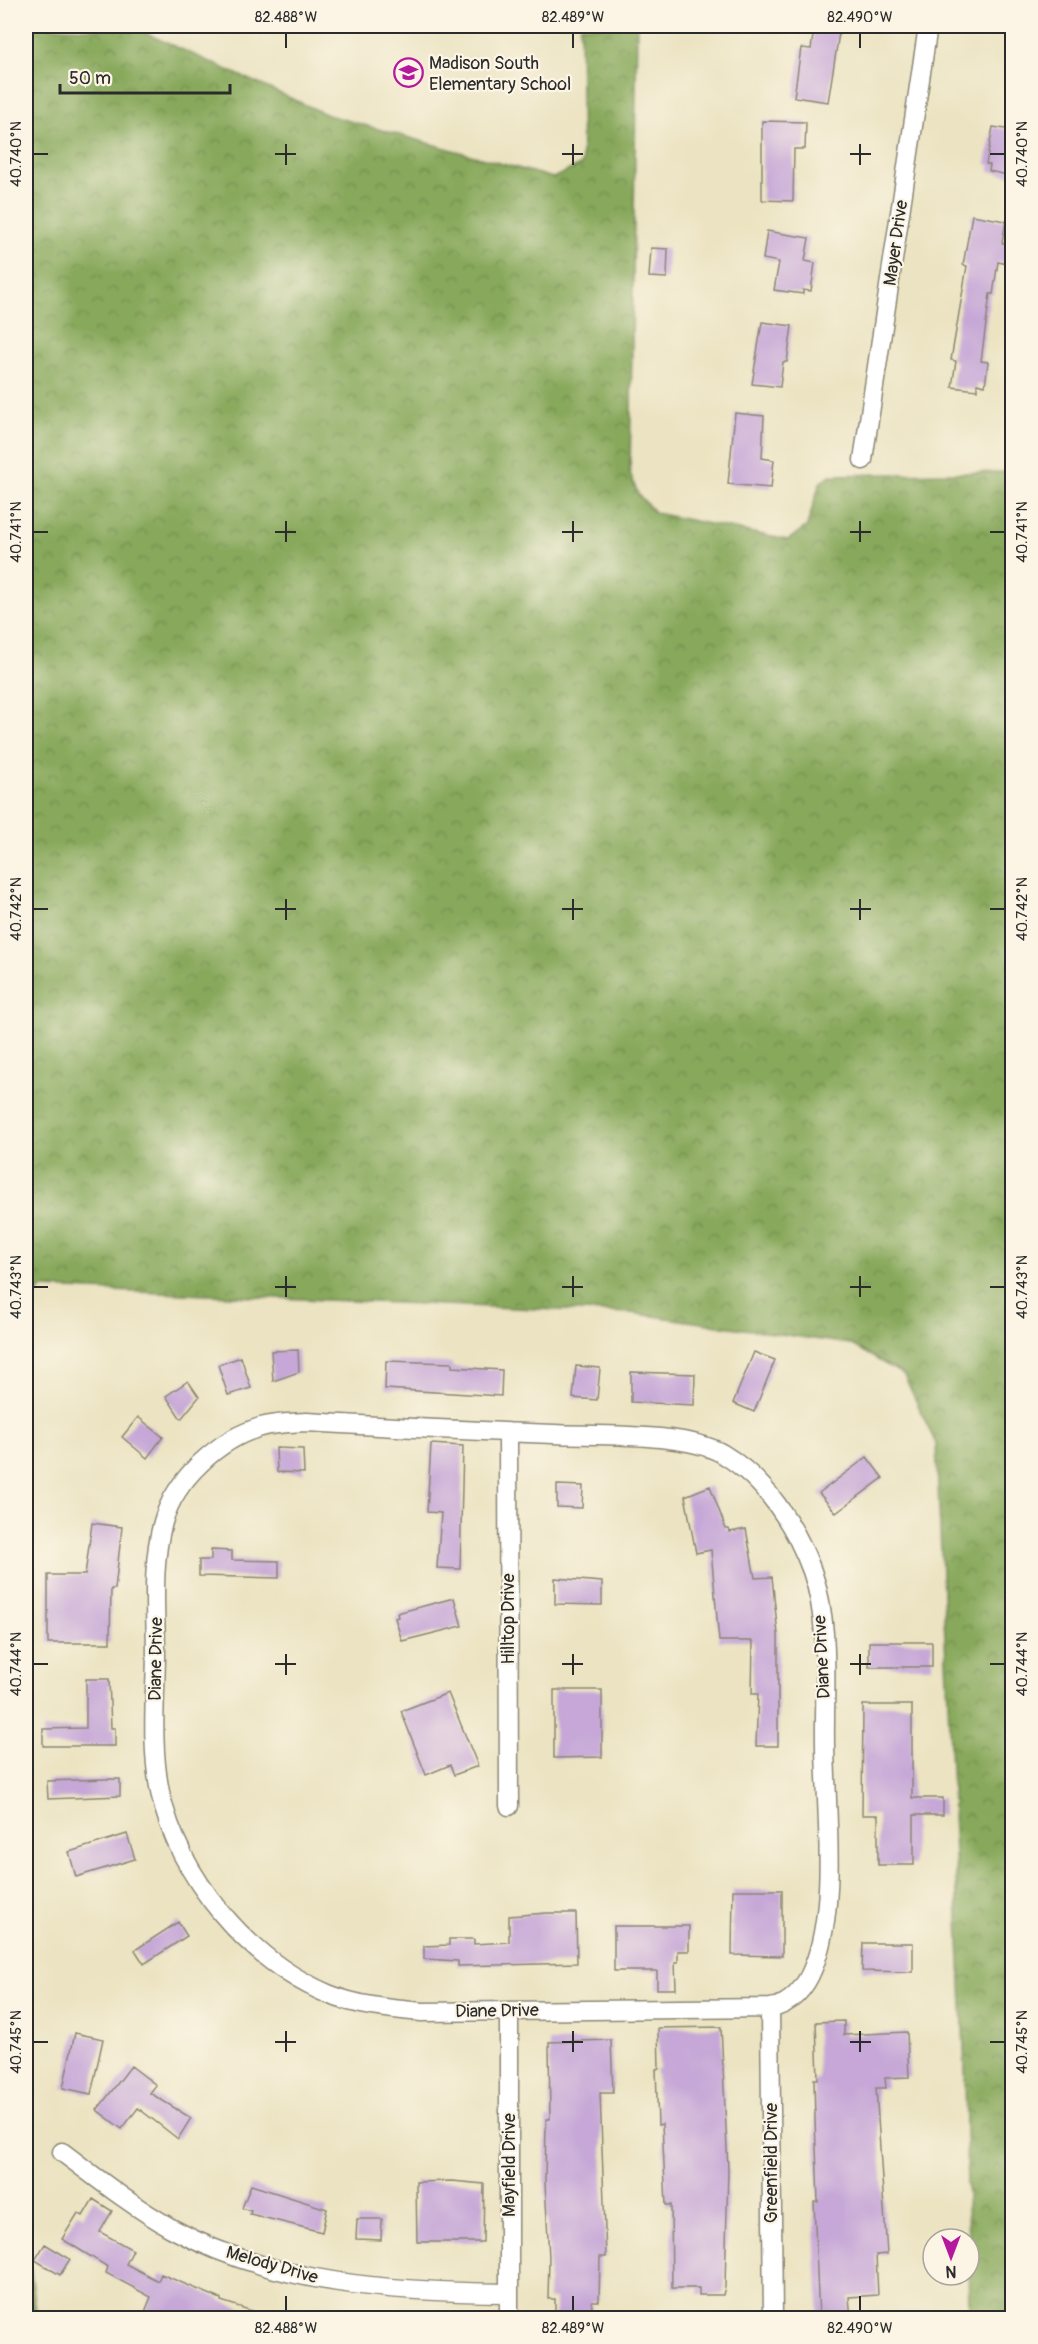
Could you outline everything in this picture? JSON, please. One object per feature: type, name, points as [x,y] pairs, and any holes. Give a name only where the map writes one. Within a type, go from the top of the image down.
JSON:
[{"type":"street","name":"Mayer Drive","points":[[863,459],[927,26]]},
{"type":"street","name":"Diane Drive","points":[[283,1423],[508,1432],[672,1440],[700,1445],[722,1453],[780,1507],[803,1550],[819,1595],[822,1623],[827,1903],[813,1969],[802,1988],[788,2002],[770,2008],[421,2013],[388,2009],[330,1995],[283,1969],[254,1947],[233,1925],[196,1876],[169,1821],[160,1792],[155,1754],[159,1544],[164,1520],[173,1501],[201,1463],[240,1436],[261,1427],[283,1423]]},
{"type":"street","name":"Hilltop Drive","points":[[508,1432],[509,1806]]},
{"type":"street","name":"Greenfield Drive","points":[[770,2008],[772,2319]]},
{"type":"street","name":"Mayfield Drive","points":[[509,2011],[509,2319]]},
{"type":"street","name":"Melody Drive","points":[[62,2152],[142,2210],[192,2238],[235,2256],[327,2280],[371,2287],[435,2292],[509,2293]]},
{"type":"green space","points":[[26,26],[141,31],[328,115],[553,178],[582,164],[580,26],[637,26],[630,473],[638,494],[655,513],[788,540],[807,526],[820,483],[830,475],[1012,472],[1012,2318],[969,2318],[968,2287],[981,2287],[981,2227],[968,2227],[965,2070],[936,1444],[904,1375],[850,1344],[631,1313],[43,1288],[26,1303]]},
{"type":"green space","points":[[26,2236],[37,2318],[26,2318]]},
{"type":"building","points":[[814,29],[839,33],[828,102],[794,97],[801,48],[811,49]]},
{"type":"building","points":[[762,121],[806,122],[805,149],[794,149],[793,201],[762,200]]},
{"type":"building","points":[[993,127],[1012,130],[1012,176],[989,171],[990,165],[986,164]]},
{"type":"building","points":[[972,215],[1006,221],[1002,243],[1012,245],[1012,265],[998,262],[993,294],[990,294],[981,361],[988,362],[985,386],[977,384],[977,390],[952,387],[956,361],[951,360],[967,266],[963,265]]},
{"type":"building","points":[[767,231],[809,238],[805,261],[815,263],[811,291],[803,290],[803,294],[774,290],[779,262],[763,259]]},
{"type":"building","points":[[651,248],[668,249],[667,278],[649,277]]},
{"type":"building","points":[[762,322],[792,326],[787,362],[783,362],[780,387],[752,384]]},
{"type":"building","points":[[735,413],[764,416],[762,458],[774,460],[771,488],[728,484]]},
{"type":"building","points":[[298,1350],[299,1372],[273,1381],[271,1351]]},
{"type":"building","points":[[754,1352],[775,1360],[754,1412],[733,1403]]},
{"type":"building","points":[[241,1357],[251,1388],[228,1395],[218,1365]]},
{"type":"building","points":[[386,1361],[452,1363],[452,1367],[502,1370],[501,1396],[385,1389]]},
{"type":"building","points":[[576,1366],[600,1368],[597,1400],[573,1398]]},
{"type":"building","points":[[631,1372],[695,1374],[694,1405],[631,1402]]},
{"type":"building","points":[[188,1381],[199,1397],[181,1419],[166,1396]]},
{"type":"building","points":[[138,1417],[163,1437],[147,1458],[122,1437]]},
{"type":"building","points":[[431,1444],[463,1446],[460,1569],[437,1568],[441,1513],[427,1512]]},
{"type":"building","points":[[276,1448],[303,1449],[304,1473],[277,1472]]},
{"type":"building","points":[[867,1457],[883,1478],[836,1513],[819,1493]]},
{"type":"building","points":[[557,1485],[583,1486],[582,1508],[557,1507]]},
{"type":"building","points":[[710,1486],[726,1529],[730,1532],[746,1529],[755,1578],[772,1577],[778,1635],[778,1746],[756,1746],[758,1694],[752,1694],[753,1641],[719,1641],[711,1550],[696,1553],[685,1496]]},
{"type":"building","points":[[92,1523],[122,1527],[115,1589],[111,1589],[110,1643],[48,1643],[48,1575],[85,1575]]},
{"type":"building","points":[[211,1550],[232,1551],[232,1560],[279,1561],[279,1578],[199,1576],[199,1560],[211,1560]]},
{"type":"building","points":[[555,1578],[602,1582],[602,1605],[555,1604]]},
{"type":"building","points":[[454,1598],[462,1626],[402,1641],[395,1618],[398,1617],[397,1613]]},
{"type":"building","points":[[869,1642],[932,1642],[932,1667],[869,1667]]},
{"type":"building","points":[[86,1679],[109,1679],[111,1728],[115,1728],[115,1746],[43,1746],[43,1729],[86,1728]]},
{"type":"building","points":[[554,1690],[602,1690],[602,1757],[554,1758]]},
{"type":"building","points":[[448,1693],[478,1766],[454,1775],[450,1765],[426,1775],[401,1711]]},
{"type":"building","points":[[863,1705],[912,1705],[912,1798],[943,1798],[943,1815],[914,1815],[914,1865],[878,1865],[878,1815],[862,1815]]},
{"type":"building","points":[[120,1779],[120,1796],[48,1799],[47,1781]]},
{"type":"building","points":[[127,1834],[135,1859],[76,1877],[69,1852]]},
{"type":"building","points":[[733,1890],[782,1890],[782,1956],[732,1955]]},
{"type":"building","points":[[576,1913],[577,1963],[458,1966],[458,1961],[424,1959],[424,1946],[449,1945],[449,1939],[474,1939],[474,1944],[509,1942],[509,1916]]},
{"type":"building","points":[[178,1922],[187,1936],[144,1964],[135,1950]]},
{"type":"building","points":[[614,1926],[689,1926],[689,1951],[678,1951],[678,1962],[675,1962],[676,1989],[657,1989],[657,1971],[614,1971]]},
{"type":"building","points":[[863,1943],[913,1943],[913,1972],[862,1971]]},
{"type":"building","points":[[844,2021],[844,2035],[907,2032],[909,2077],[885,2078],[886,2088],[876,2088],[887,2254],[876,2255],[878,2295],[849,2297],[851,2319],[819,2319],[814,2202],[818,2202],[814,2079],[818,2079],[816,2022]]},
{"type":"building","points":[[721,2027],[728,2169],[725,2287],[723,2295],[699,2295],[699,2288],[672,2288],[671,2205],[666,2205],[662,2124],[658,2125],[656,2069],[659,2069],[658,2028]]},
{"type":"building","points":[[75,2033],[103,2039],[91,2094],[63,2088]]},
{"type":"building","points":[[611,2040],[613,2093],[600,2093],[606,2257],[600,2257],[599,2301],[592,2301],[591,2319],[555,2319],[555,2299],[548,2299],[549,2258],[545,2182],[546,2119],[550,2119],[549,2042]]},
{"type":"building","points":[[131,2066],[156,2085],[150,2093],[191,2118],[178,2139],[138,2108],[122,2129],[97,2110]]},
{"type":"building","points":[[452,2181],[484,2184],[483,2242],[417,2242],[416,2182]]},
{"type":"building","points":[[251,2185],[327,2209],[322,2232],[250,2214],[251,2211],[242,2208]]},
{"type":"building","points":[[93,2199],[112,2211],[100,2232],[133,2250],[126,2264],[158,2281],[161,2274],[221,2299],[221,2301],[262,2314],[262,2319],[142,2319],[151,2297],[106,2273],[108,2267],[62,2239],[78,2213],[83,2216]]},
{"type":"building","points":[[357,2219],[382,2219],[381,2240],[356,2239]]},
{"type":"building","points":[[45,2244],[70,2259],[60,2275],[35,2260]]},
{"type":"place","name":"Madison South Elementary School","points":[[408,73]]}]
